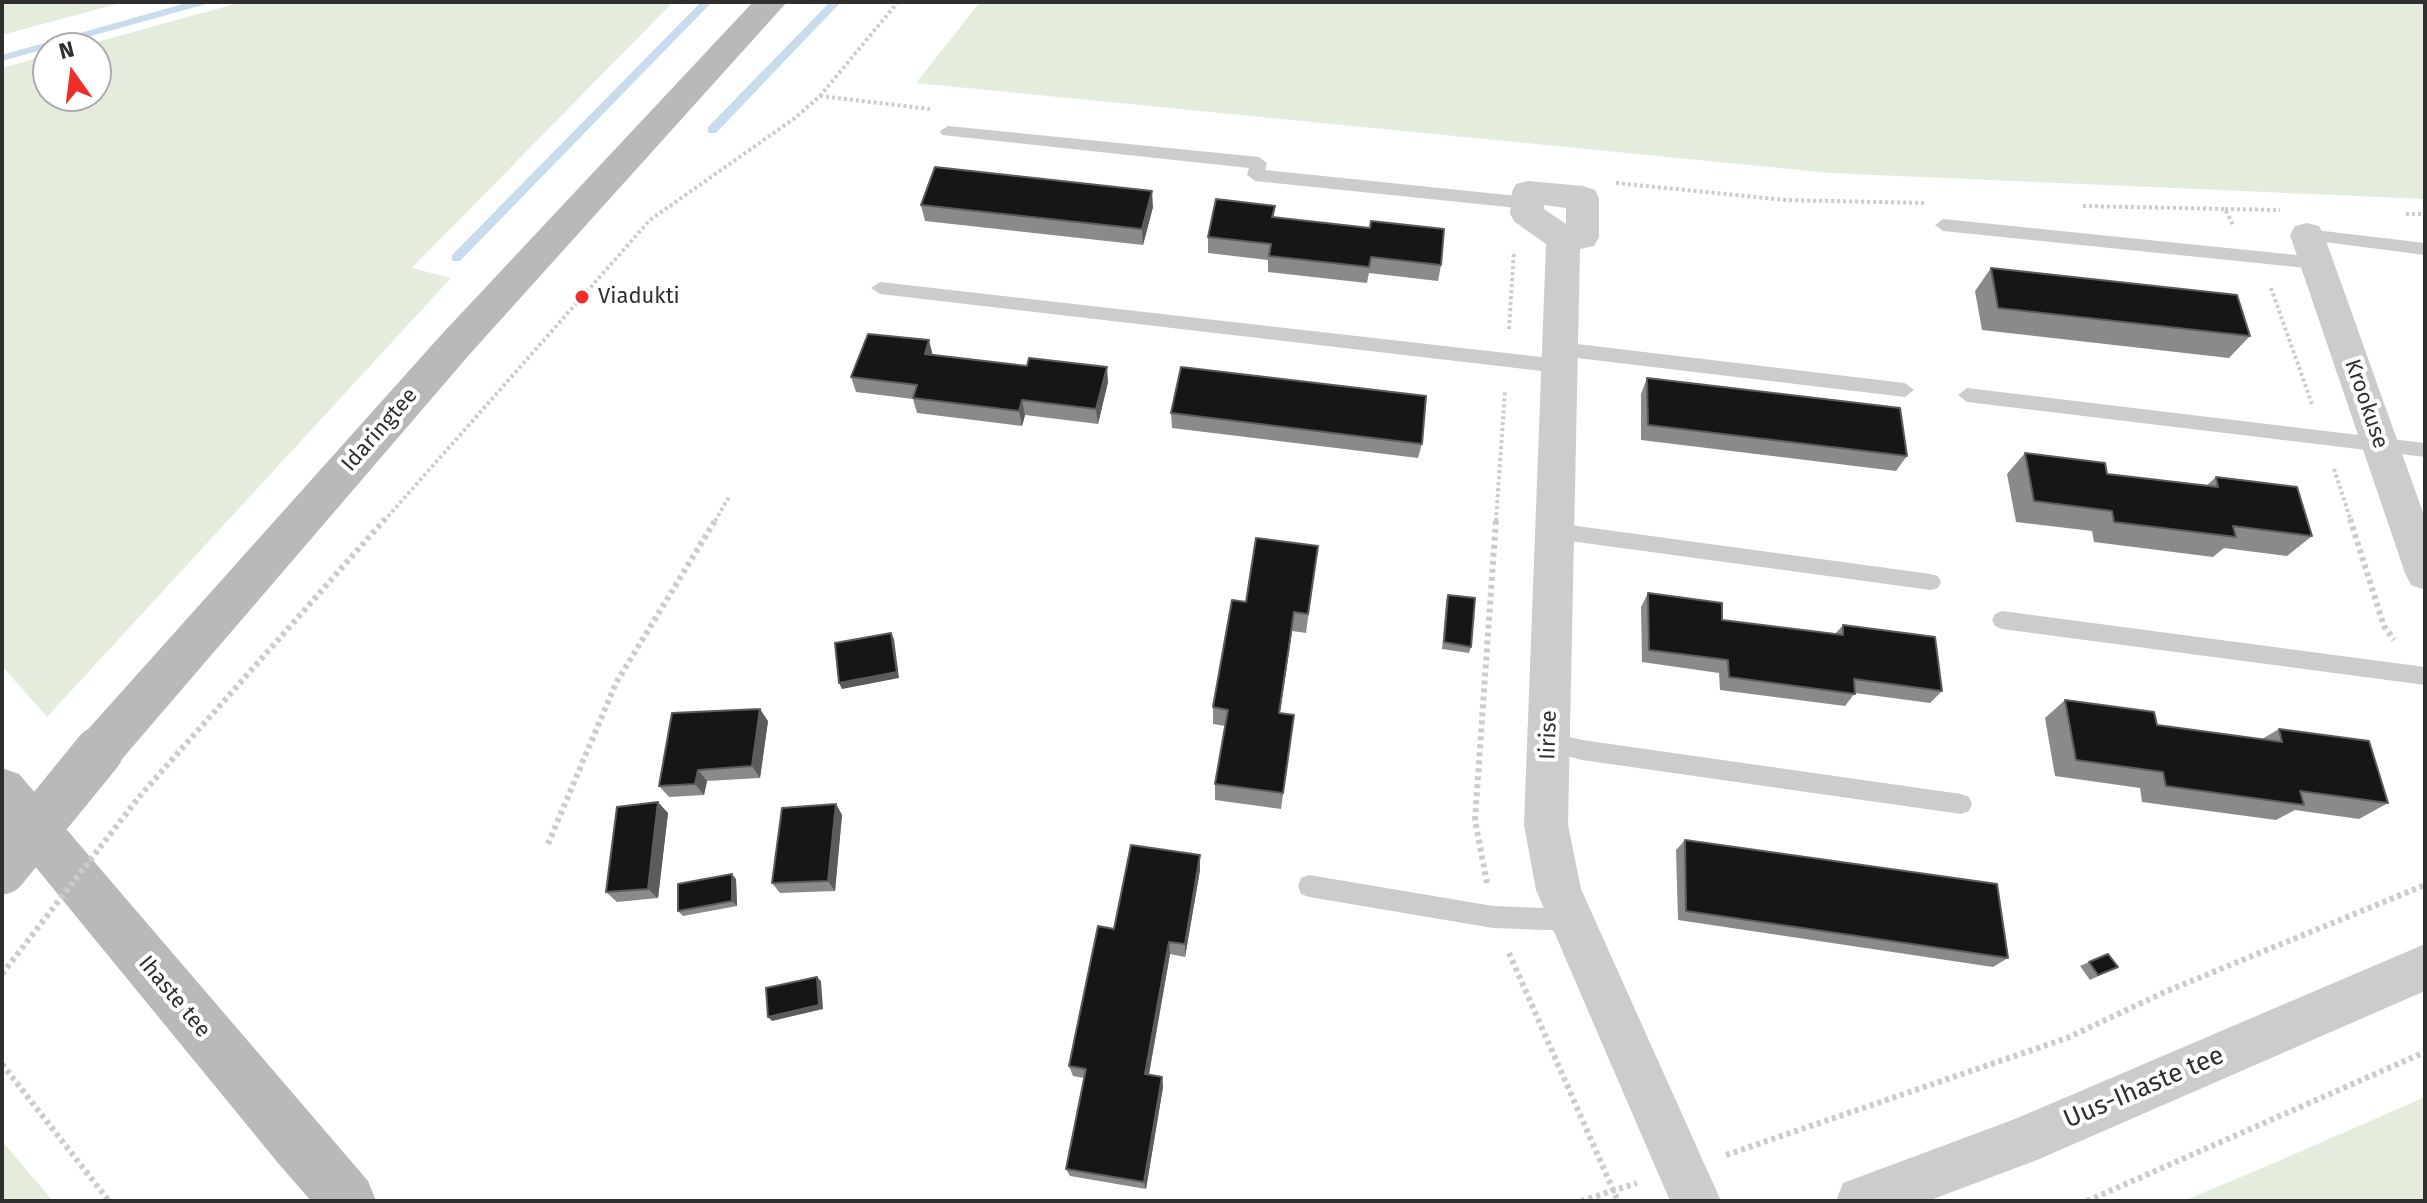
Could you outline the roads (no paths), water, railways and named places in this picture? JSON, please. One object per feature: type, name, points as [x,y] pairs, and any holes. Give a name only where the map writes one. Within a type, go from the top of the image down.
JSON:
[{"type":"main road","name":"Idaringtee","points":[[2,870],[99,751],[455,345],[771,2]]},
{"type":"main road","name":"Ihaste tee","points":[[2,790],[348,1201]]},
{"type":"street","points":[[1528,192],[1583,198],[1582,237],[1563,239],[1527,214],[1528,192]]},
{"type":"street","name":"Iirise","points":[[1563,239],[1546,825],[1559,890],[1688,1186]]},
{"type":"street","name":"Krookuse","points":[[2311,249],[2425,573]]},
{"type":"street","name":"Uus-Ihaste tee","points":[[1861,1201],[2019,1142],[2425,967]]},
{"type":"lane","points":[[948,131],[1259,163],[1255,175],[1527,203]]},
{"type":"lane","points":[[1943,225],[2261,259],[2311,249],[2425,249]]},
{"type":"lane","points":[[880,288],[1905,390]]},
{"type":"lane","points":[[1967,395],[2425,450]]},
{"type":"lane","points":[[1555,531],[1931,582]]},
{"type":"lane","points":[[2002,620],[2422,676]]},
{"type":"lane","points":[[1549,742],[1582,750],[1961,804]]},
{"type":"lane","points":[[1309,886],[1493,917],[1572,920]]},
{"type":"waterway","points":[[2,58],[202,2]]},
{"type":"waterway","points":[[456,258],[707,2]]},
{"type":"waterway","points":[[712,130],[836,2]]},
{"type":"place","name":"Viadukti","points":[[582,297]]}]
